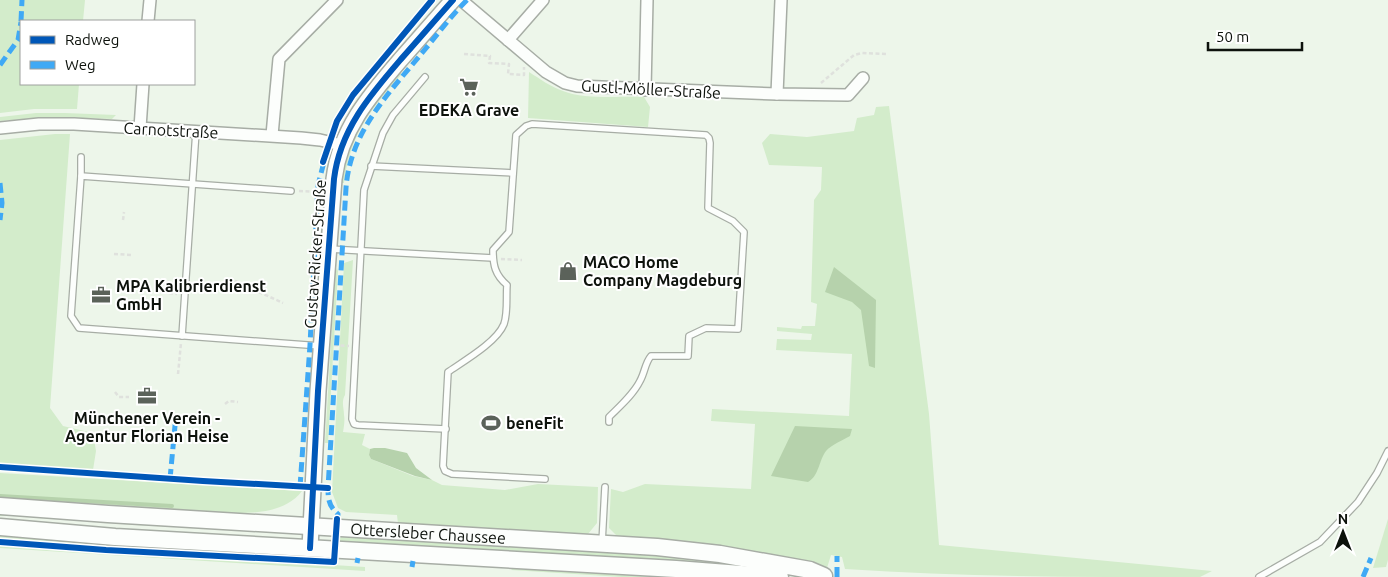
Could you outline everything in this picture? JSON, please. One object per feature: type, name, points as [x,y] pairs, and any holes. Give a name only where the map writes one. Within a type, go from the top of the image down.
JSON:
[{"type":"main road","name":"Ottersleber Chaussee","points":[[0,506],[667,547],[720,554],[810,570],[826,577]]},
{"type":"main road","name":"Ottersleber Chaussee","points":[[0,527],[115,537],[666,568],[780,577]]},
{"type":"street","points":[[148,20],[150,0]]},
{"type":"street","points":[[272,135],[279,59],[337,0]]},
{"type":"street","name":"Gustav-Ricker-Straße","points":[[310,548],[321,346],[334,179],[342,145],[354,118],[369,97],[452,0]]},
{"type":"street","name":"Gustl-Möller-Straße","points":[[461,0],[552,76],[571,85],[645,90],[848,95],[863,78]]},
{"type":"street","points":[[508,40],[543,0]]},
{"type":"street","points":[[645,90],[647,0]]},
{"type":"street","points":[[777,94],[781,0]]},
{"type":"street","points":[[140,128],[143,85]]},
{"type":"street","name":"Carnotstraße","points":[[0,128],[60,123],[272,135],[320,140],[342,145]]},
{"type":"lane","points":[[424,77],[393,115],[383,133],[364,190],[352,422],[358,426],[446,429]]},
{"type":"lane","points":[[544,478],[448,473],[444,470],[443,466],[448,372],[489,341],[500,330],[505,321],[507,285],[496,274],[493,250],[509,232],[516,135],[526,126],[532,124],[706,135],[710,140],[708,208],[733,221],[744,232],[738,329],[706,328],[689,336],[688,356],[652,356],[646,361],[637,385],[609,417],[609,422]]},
{"type":"lane","points":[[182,336],[196,131]]},
{"type":"lane","points":[[81,156],[71,316],[80,328],[321,346]]},
{"type":"lane","points":[[371,166],[513,173]]},
{"type":"lane","points":[[80,176],[291,191]]},
{"type":"lane","points":[[329,249],[493,258]]},
{"type":"lane","points":[[1259,577],[1320,542],[1358,502],[1377,473],[1388,451]]},
{"type":"lane","points":[[602,543],[605,487]]},
{"type":"path","points":[[464,54],[490,56],[489,63],[509,64],[508,74],[523,75],[525,55]]},
{"type":"path","points":[[816,84],[824,81],[854,55],[887,54]]},
{"type":"path","points":[[291,191],[317,192]]},
{"type":"path","points":[[124,212],[124,220]]},
{"type":"path","points":[[114,254],[132,255]]},
{"type":"path","points":[[493,258],[522,260]]},
{"type":"path","points":[[235,281],[283,303]]},
{"type":"path","points":[[178,374],[182,336]]},
{"type":"path","points":[[115,392],[120,397],[129,398]]},
{"type":"path","points":[[225,404],[229,401],[238,402]]},
{"type":"shaded area","points":[[0,0],[85,0],[83,20],[20,20],[20,85],[79,85],[77,109],[34,109],[0,113]]},
{"type":"shaded area","points":[[399,72],[402,74],[372,111],[357,136],[351,150],[344,183],[341,183],[348,150],[364,116]]},
{"type":"shaded area","points":[[529,72],[546,83],[572,94],[592,97],[644,97],[650,107],[648,127],[528,118]]},
{"type":"shaded area","points":[[889,106],[929,414],[939,545],[1212,571],[1200,577],[933,574],[845,569],[842,557],[831,555],[827,568],[622,537],[617,536],[609,528],[611,489],[623,492],[645,484],[751,489],[755,424],[711,421],[712,409],[849,416],[852,354],[776,350],[777,339],[811,340],[812,334],[777,331],[777,327],[801,329],[802,326],[815,326],[817,304],[811,302],[814,200],[821,190],[822,167],[769,165],[762,143],[770,134],[807,137],[854,131],[857,118],[874,115],[876,107]]},
{"type":"shaded area","points":[[36,113],[116,115],[112,119],[54,117],[0,121],[0,117]]},
{"type":"shaded area","points":[[70,134],[50,408],[63,426],[93,433],[96,451],[93,470],[0,463],[0,140]]},
{"type":"shaded area","points":[[353,260],[343,403],[343,432],[365,434],[362,445],[370,449],[369,455],[371,459],[413,476],[432,480],[442,485],[505,490],[538,484],[598,487],[597,523],[588,534],[398,524],[397,515],[346,512],[338,508],[332,492],[344,263]]},
{"type":"shaded area","points":[[834,267],[876,300],[875,368],[869,366],[861,310],[852,302],[825,292]]},
{"type":"shaded area","points":[[337,268],[328,443],[325,443],[335,274]]},
{"type":"shaded area","points":[[795,426],[852,429],[850,436],[826,451],[817,472],[808,482],[771,476]]},
{"type":"shaded area","points":[[385,448],[407,453],[416,468],[432,480],[415,476],[371,459],[369,455],[370,449]]},
{"type":"shaded area","points":[[0,473],[302,491],[289,502],[274,509],[239,513],[236,515],[0,499]]},
{"type":"shaded area","points":[[0,512],[285,532],[135,525],[31,516],[0,516]]},
{"type":"shaded area","points":[[1388,519],[1388,560],[1386,567],[1373,568]]},
{"type":"shaded area","points":[[0,534],[330,555],[330,560],[0,539]]},
{"type":"shaded area","points":[[340,534],[662,554],[774,569],[339,543]]},
{"type":"shaded area","points":[[0,544],[365,567],[365,571],[0,548]]},
{"type":"shaded area","points":[[516,566],[699,577],[622,577],[511,570]]},
{"type":"waterway","points":[[0,496],[172,506]]},
{"type":"marked path","points":[[21,20],[22,0]]},
{"type":"marked path","points":[[337,522],[338,514],[330,503],[328,488],[346,188],[349,168],[355,149],[373,114],[467,0]]},
{"type":"marked path","points":[[0,65],[18,40],[20,28]]},
{"type":"marked path","points":[[300,487],[310,345],[318,185],[325,158]]},
{"type":"marked path","points":[[0,183],[2,203],[0,220]]},
{"type":"marked path","points":[[170,479],[176,415]]},
{"type":"marked path","points":[[837,556],[837,577]]},
{"type":"marked path","points":[[357,563],[358,558]]},
{"type":"marked path","points":[[1363,577],[1371,558]]},
{"type":"marked path","points":[[412,567],[413,561]]},
{"type":"cycle path","points":[[323,162],[337,121],[353,95],[432,0]]},
{"type":"cycle path","points":[[310,548],[318,391],[334,179],[337,161],[350,128],[368,99],[390,71],[453,0]]},
{"type":"cycle path","points":[[0,467],[328,488]]},
{"type":"cycle path","points":[[0,542],[106,550],[334,562],[337,519]]},
{"type":"place","name":"EDEKA Grave","points":[[469,87]]},
{"type":"place","name":"MACO Home Company Magdeburg","points":[[568,271]]},
{"type":"place","name":"MPA Kalibrierdienst GmbH","points":[[101,295]]},
{"type":"place","name":"Münchener Verein - Agentur Florian Heise","points":[[147,396]]},
{"type":"place","name":"beneFit","points":[[491,423]]}]
